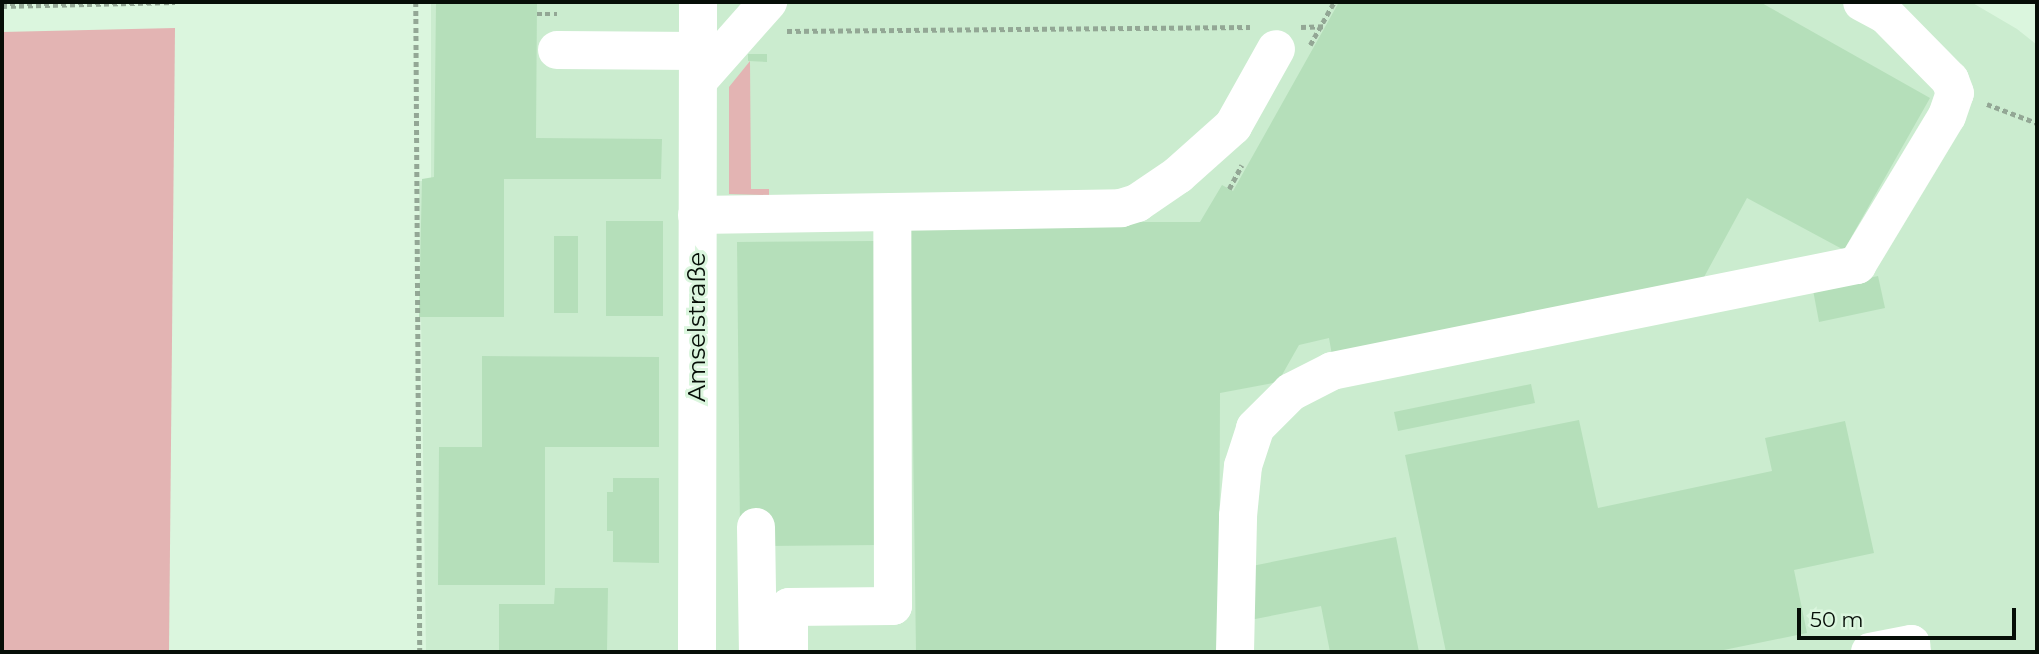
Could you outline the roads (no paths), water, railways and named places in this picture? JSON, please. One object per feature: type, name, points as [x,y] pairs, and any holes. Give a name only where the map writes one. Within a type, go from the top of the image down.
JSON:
[{"type":"street","name":"Amselstraße","points":[[697,652],[698,2]]},
{"type":"street","points":[[1235,652],[1238,516],[1243,466],[1255,428],[1291,392],[1332,372],[1857,265],[1947,116],[1955,98],[1950,80],[1886,15],[1862,2]]},
{"type":"street","points":[[557,32],[698,66],[775,16]]},
{"type":"street","points":[[697,215],[1121,208],[1136,203],[1178,175],[1233,126],[1279,34]]},
{"type":"street","points":[[789,652],[789,607],[893,606],[892,212]]},
{"type":"street","points":[[756,527],[758,652]]},
{"type":"street","points":[[1870,652],[1911,644],[1912,652]]}]
